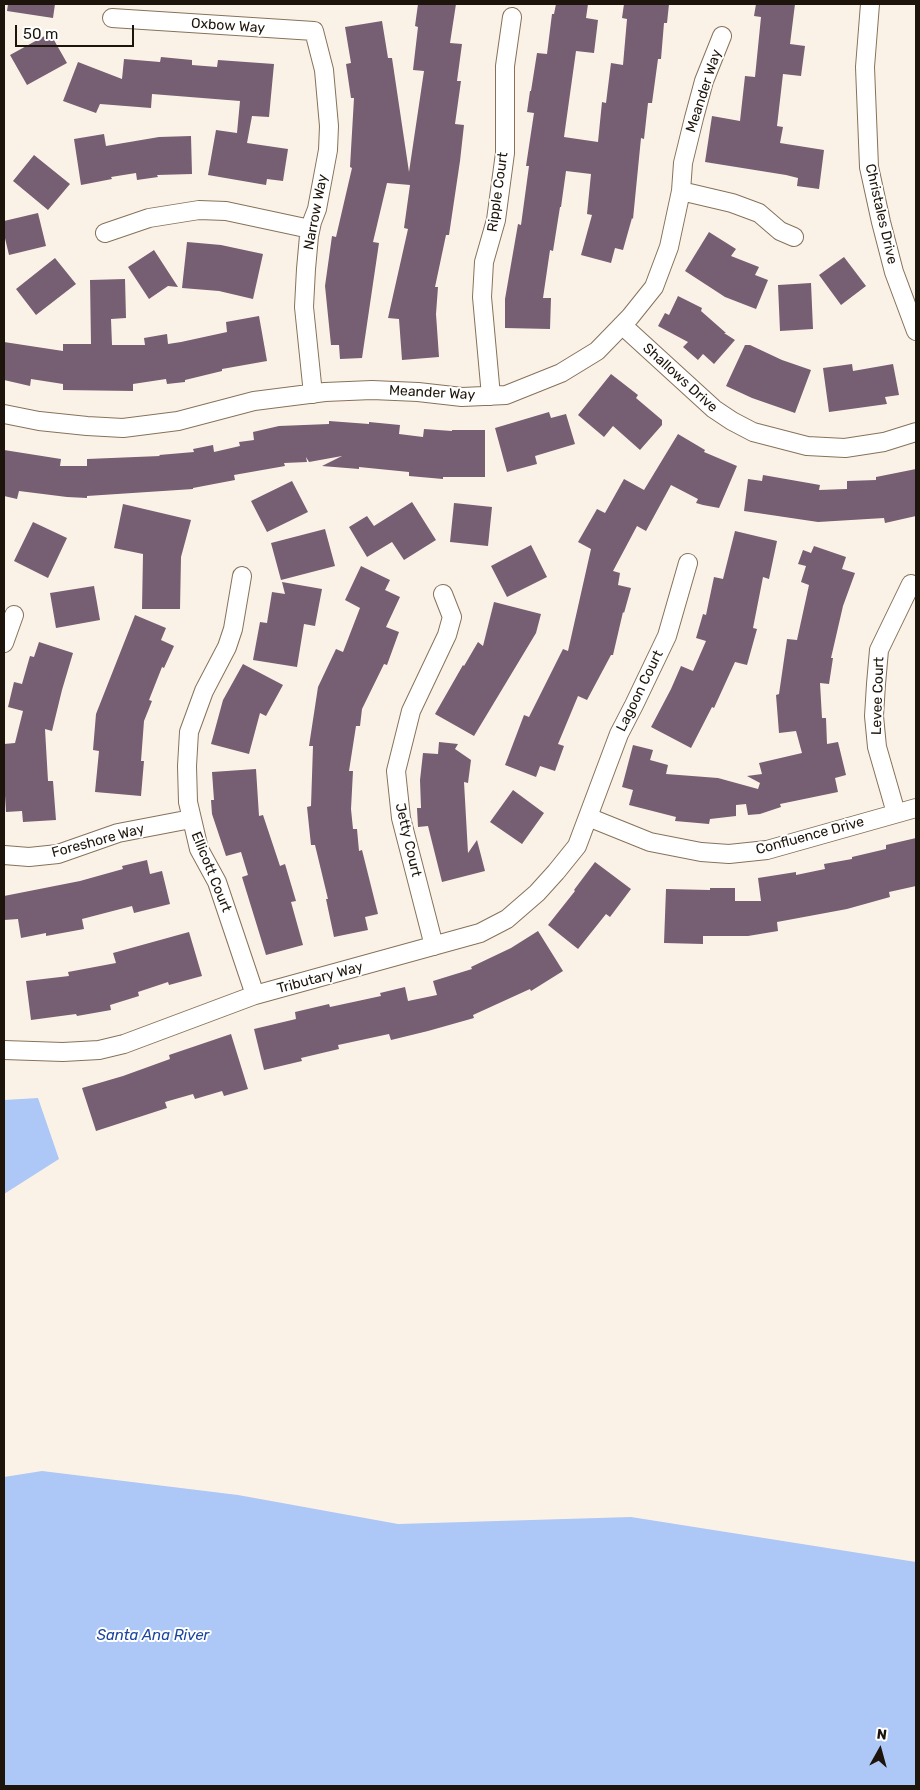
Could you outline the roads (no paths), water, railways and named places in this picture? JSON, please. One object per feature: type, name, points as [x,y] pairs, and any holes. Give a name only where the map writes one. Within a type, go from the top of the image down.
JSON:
[{"type":"street","name":"Christales Drive","points":[[870,4],[865,67],[869,167],[894,272],[916,331]]},
{"type":"street","name":"Ripple Court","points":[[491,396],[482,298],[484,262],[496,220],[505,153],[505,66],[512,17]]},
{"type":"street","name":"Oxbow Way","points":[[112,18],[314,31]]},
{"type":"street","name":"Narrow Way","points":[[313,394],[304,307],[306,269],[310,229],[321,190],[328,150],[329,126],[324,70],[314,31]]},
{"type":"street","name":"Meander Way","points":[[4,414],[39,421],[124,428],[178,421],[254,401],[313,394],[372,390],[418,392],[462,397],[506,395],[561,373],[597,351],[654,287],[669,247],[681,191],[683,163],[704,81],[722,36]]},
{"type":"street","points":[[681,191],[732,203],[759,213],[780,231],[794,237]]},
{"type":"street","points":[[105,233],[149,218],[199,210],[226,210],[310,229]]},
{"type":"street","name":"Shallows Drive","points":[[622,325],[696,395],[732,421],[753,432],[807,446],[845,448],[884,442],[916,432]]},
{"type":"street","name":"Lagoon Court","points":[[588,817],[619,734],[667,636],[688,563]]},
{"type":"street","name":"Ellicott Court","points":[[242,576],[233,629],[227,648],[204,691],[189,732],[187,766],[188,802],[199,849],[217,882],[255,995]]},
{"type":"street","name":"Levee Court","points":[[896,814],[877,747],[874,716],[876,684],[879,650],[911,584]]},
{"type":"street","name":"Jetty Court","points":[[434,946],[401,818],[396,771],[411,711],[447,636],[452,617],[443,594]]},
{"type":"street","points":[[4,643],[14,615]]},
{"type":"street","name":"Confluence Drive","points":[[588,817],[650,842],[701,852],[730,854],[767,850],[916,808]]},
{"type":"street","name":"Tributary Way","points":[[4,1050],[39,1052],[98,1050],[124,1044],[255,995],[480,933],[507,919],[537,893],[577,846],[588,817]]},
{"type":"street","name":"Foreshore Way","points":[[4,855],[29,857],[58,854],[118,833],[191,819]]},
{"type":"water","points":[[38,1098],[59,1159],[4,1194],[4,1100]]},
{"type":"water","name":"Santa Ana River","points":[[42,1471],[238,1495],[398,1524],[631,1517],[916,1562],[916,1786],[4,1786],[4,1477]]}]
